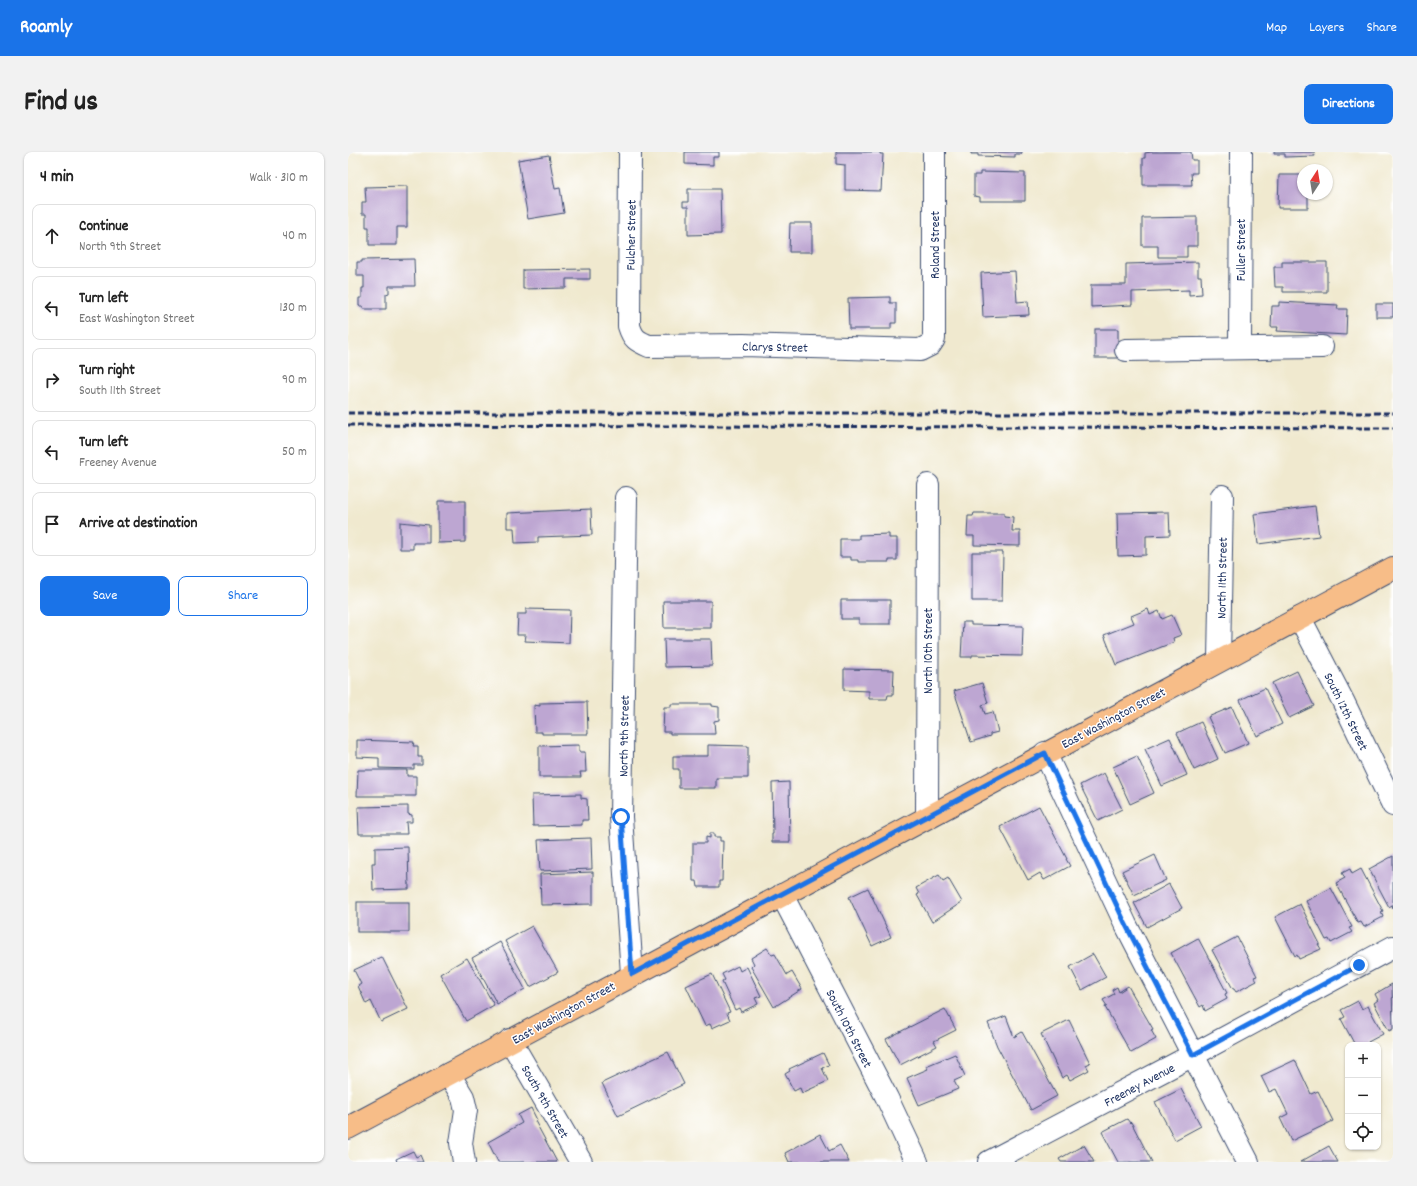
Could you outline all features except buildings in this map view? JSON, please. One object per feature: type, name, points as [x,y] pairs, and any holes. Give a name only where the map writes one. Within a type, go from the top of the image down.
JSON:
[{"type":"main road","name":"East Washington Street","points":[[348,1128],[632,974],[927,818],[1045,753],[1393,568]]},
{"type":"street","name":"Fulcher Street","points":[[629,318],[630,152]]},
{"type":"street","name":"Roland Street","points":[[934,152],[934,339]]},
{"type":"street","name":"Fuller Street","points":[[1240,152],[1240,348]]},
{"type":"street","name":"Clarys Street","points":[[629,318],[629,326],[632,335],[638,341],[649,346],[743,345],[920,350],[930,345],[934,339]]},
{"type":"street","points":[[1126,350],[1322,347]]},
{"type":"street","name":"North 10th Street","points":[[927,818],[928,485]]},
{"type":"street","name":"North 11th Street","points":[[1219,660],[1222,496]]},
{"type":"street","name":"North 9th Street","points":[[626,498],[621,817],[632,974]]},
{"type":"street","name":"South 12th Street","points":[[1300,618],[1343,701],[1393,805]]},
{"type":"street","points":[[1045,753],[1126,925],[1248,1162]]},
{"type":"street","name":"South 10th Street","points":[[782,895],[886,1098],[917,1162]]},
{"type":"street","name":"Freeney Avenue","points":[[989,1162],[1193,1055],[1393,947]]},
{"type":"street","name":"South 9th Street","points":[[510,1040],[581,1162]]},
{"type":"street","points":[[449,1074],[463,1097],[466,1110],[461,1143],[464,1162]]},
{"type":"railway","points":[[348,413],[1393,413]]},
{"type":"railway","points":[[348,425],[1393,428]]},
{"type":"route","points":[[621,817],[632,974],[927,818],[1045,753],[1126,925],[1193,1055],[1359,965]]}]
